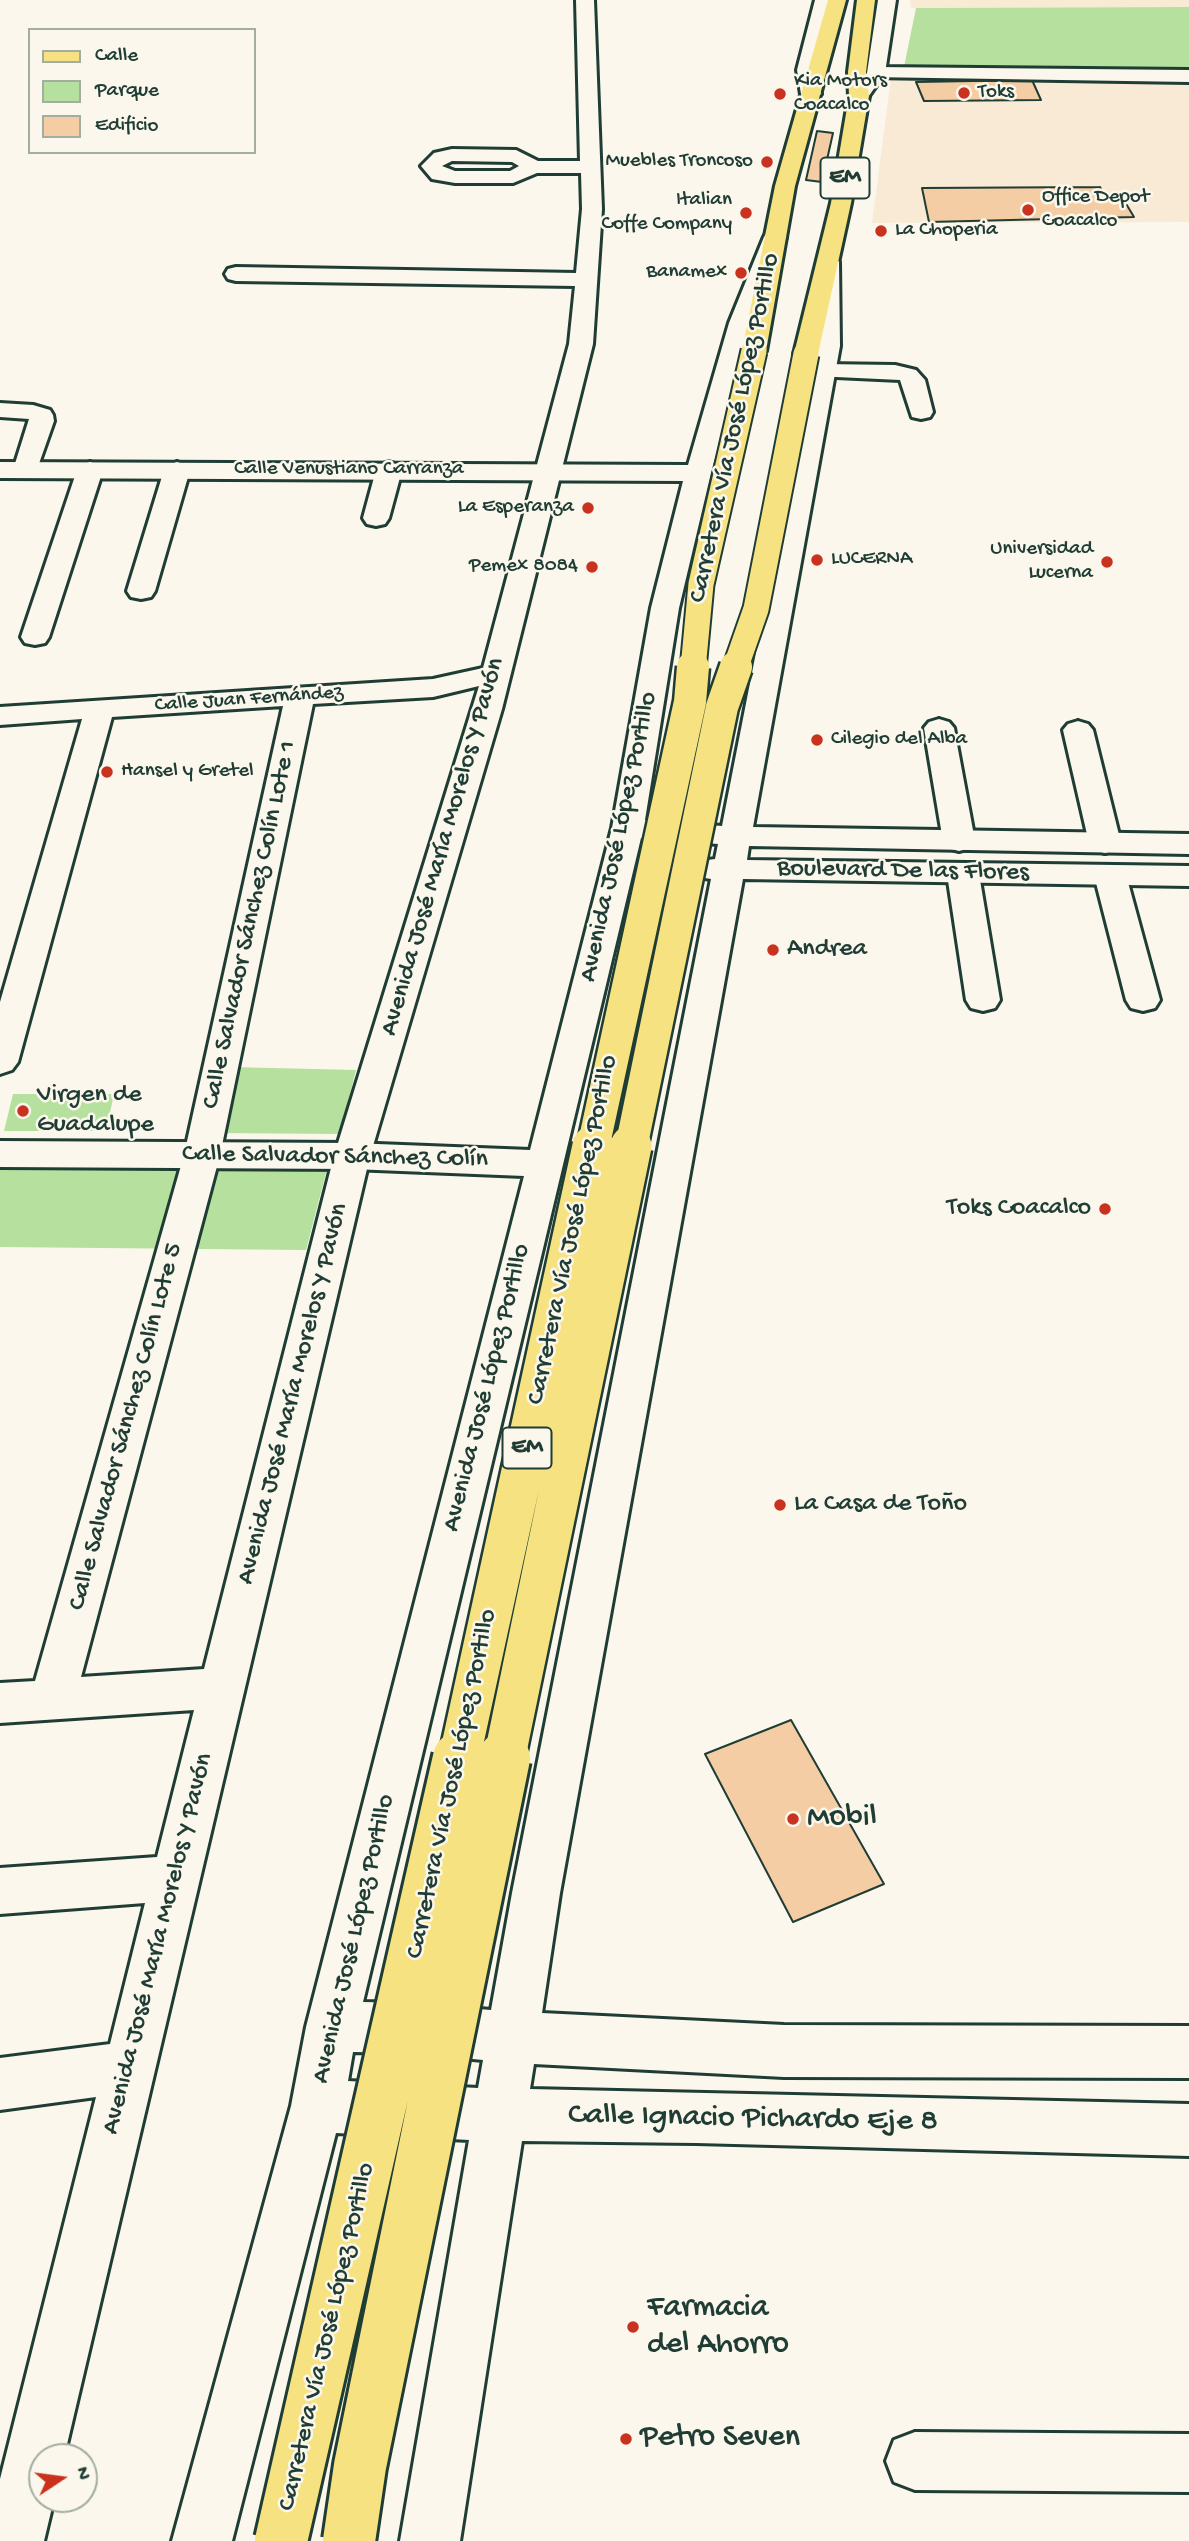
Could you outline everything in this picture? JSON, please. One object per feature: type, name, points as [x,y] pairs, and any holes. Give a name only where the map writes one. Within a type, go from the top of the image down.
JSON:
[{"type":"main road","name":"Carretera Vía José López Portillo","points":[[281,2541],[414,1966],[691,702],[701,584],[754,351],[785,186],[838,0]]},
{"type":"main road","name":"EM","points":[[829,260],[859,96],[857,72],[866,0]]},
{"type":"main road","name":"Carretera Vía José López Portillo","points":[[349,2541],[360,2466],[412,2210],[719,721],[755,609],[815,362]]},
{"type":"street","name":"Avenida José María Morelos Y Pavón","points":[[13,2511],[129,2067],[352,1156],[497,673],[581,344],[593,209],[585,0]]},
{"type":"street","points":[[811,94],[806,70],[824,0]]},
{"type":"street","points":[[859,96],[876,74],[887,0]]},
{"type":"street","points":[[876,74],[1189,76]]},
{"type":"street","points":[[534,167],[591,167]]},
{"type":"street","name":"Avenida José López Portillo","points":[[202,2541],[317,2106],[332,2027],[628,828],[665,608],[698,473],[740,323],[775,237]]},
{"type":"street","points":[[430,2541],[510,2037],[731,853],[815,362],[828,346],[829,260]]},
{"type":"street","points":[[236,274],[586,280]]},
{"type":"street","points":[[815,362],[908,375],[913,380],[921,412]]},
{"type":"street","points":[[0,410],[41,415],[42,421],[26,470]]},
{"type":"street","name":"Calle Venustiano Carranza","points":[[0,470],[550,470],[698,473]]},
{"type":"street","points":[[35,637],[90,470]]},
{"type":"street","points":[[141,591],[177,470]]},
{"type":"street","points":[[376,518],[389,470]]},
{"type":"street","name":"Calle Juan Fernández","points":[[0,716],[433,688],[497,673]]},
{"type":"street","name":"Calle Salvador Sánchez Colín Lote 1","points":[[202,1155],[300,696]]},
{"type":"street","points":[[0,1062],[100,709]]},
{"type":"street","points":[[939,728],[959,841]]},
{"type":"street","points":[[1078,730],[1105,843]]},
{"type":"street","name":"Boulevard De las Flores","points":[[628,828],[731,853],[963,874],[1189,876]]},
{"type":"street","name":"Boulevard De las Flores","points":[[618,866],[731,853],[959,841],[1189,844]]},
{"type":"street","points":[[963,874],[983,1000]]},
{"type":"street","points":[[1110,875],[1143,1000]]},
{"type":"street","name":"Calle Salvador Sánchez Colín","points":[[0,1154],[352,1156],[543,1164]]},
{"type":"street","name":"Calle Salvador Sánchez Colín Lote 5","points":[[52,1700],[202,1155]]},
{"type":"street","points":[[0,1703],[221,1688]]},
{"type":"street","points":[[0,1891],[175,1878]]},
{"type":"street","points":[[332,2027],[412,2028],[510,2037],[784,2051],[1189,2052]]},
{"type":"street","points":[[0,2084],[129,2067]]},
{"type":"street","name":"Calle Ignacio Pichardo Eje 8","points":[[317,2106],[498,2115],[696,2117],[1189,2130]]},
{"type":"street","points":[[915,2462],[1189,2463]]},
{"type":"shaded area","points":[[910,0],[1189,0],[1189,7],[911,8]]},
{"type":"shaded area","points":[[891,78],[1189,79],[1189,222],[872,223]]},
{"type":"green space","points":[[1189,7],[1189,68],[904,67],[916,8]]},
{"type":"green space","points":[[229,1067],[356,1070],[340,1134],[215,1133]]},
{"type":"green space","points":[[13,1094],[114,1094],[106,1131],[4,1131]]},
{"type":"green space","points":[[0,1167],[327,1169],[306,1250],[0,1247]]},
{"type":"building","points":[[1032,80],[1041,100],[924,101],[916,82]]},
{"type":"building","points":[[817,131],[833,133],[822,182],[806,180]]},
{"type":"building","name":"Office Depot Coacalco","points":[[1100,187],[1106,200],[1125,202],[1134,217],[929,222],[922,188]]},
{"type":"building","name":"Mobil","points":[[791,1720],[884,1884],[793,1922],[705,1754]]},
{"type":"place","name":"Toks","points":[[964,93]]},
{"type":"place","name":"Kia Motors Coacalco","points":[[780,94]]},
{"type":"place","name":"Muebles Troncoso","points":[[767,162]]},
{"type":"place","name":"Office Depot Coacalco","points":[[1028,210]]},
{"type":"place","name":"Italian Coffe Company","points":[[746,213]]},
{"type":"place","name":"La Choperia","points":[[881,231]]},
{"type":"place","name":"Banamex","points":[[741,273]]},
{"type":"place","name":"La Esperanza","points":[[588,508]]},
{"type":"place","name":"LUCERNA","points":[[817,560]]},
{"type":"place","name":"Universidad Lucerna","points":[[1107,562]]},
{"type":"place","name":"Pemex 8084","points":[[592,567]]},
{"type":"place","name":"Cilegio del Alba","points":[[817,740]]},
{"type":"place","name":"Hansel y Gretel","points":[[107,772]]},
{"type":"place","name":"Andrea","points":[[773,950]]},
{"type":"place","name":"Virgen de Guadalupe","points":[[23,1111]]},
{"type":"place","name":"Toks Coacalco","points":[[1105,1209]]},
{"type":"place","name":"La Casa de Toño","points":[[780,1505]]},
{"type":"place","name":"Mobil","points":[[793,1819]]},
{"type":"place","name":"Farmacia del Ahorro","points":[[633,2327]]},
{"type":"place","name":"Petro Seven","points":[[626,2439]]}]
